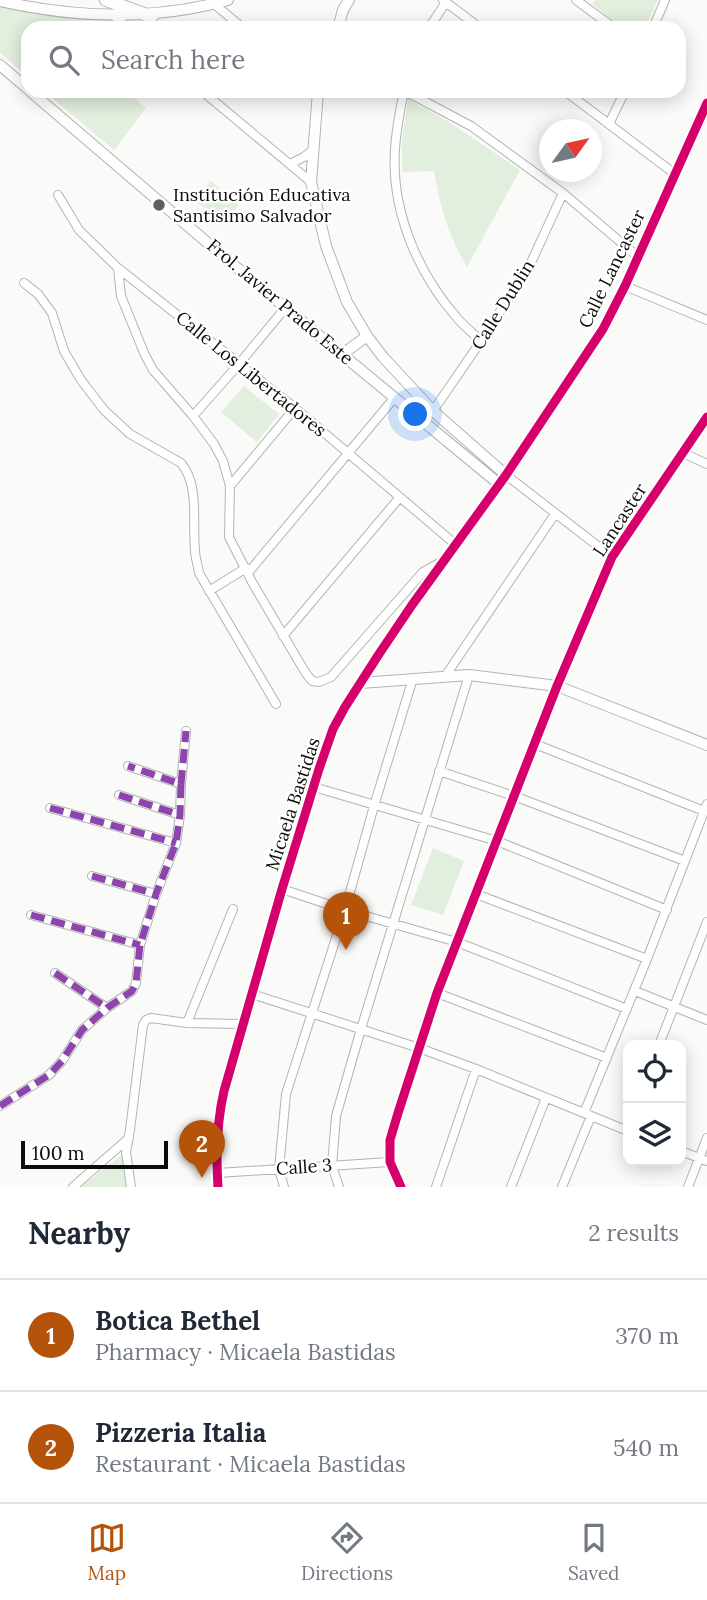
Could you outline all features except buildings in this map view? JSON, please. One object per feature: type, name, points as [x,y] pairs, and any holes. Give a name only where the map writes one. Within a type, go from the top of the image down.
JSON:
[{"type":"main road","points":[[106,0],[150,14]]},
{"type":"street","points":[[0,1],[71,14],[114,16],[150,14],[228,0]]},
{"type":"street","points":[[340,21],[349,0]]},
{"type":"street","points":[[576,0],[604,21]]},
{"type":"street","points":[[656,21],[665,0]]},
{"type":"street","points":[[433,21],[444,1],[471,21]]},
{"type":"street","points":[[214,4],[235,21]]},
{"type":"street","points":[[148,21],[150,14]]},
{"type":"street","points":[[114,16],[120,21]]},
{"type":"street","name":"Frol. Javier Prado Este","points":[[0,65],[21,83]]},
{"type":"street","name":"Frol. Javier Prado Este","points":[[38,98],[230,262],[395,397],[502,479]]},
{"type":"street","points":[[210,98],[311,182]]},
{"type":"street","points":[[317,98],[311,182],[326,246],[347,302],[367,337],[433,411],[502,479],[555,514],[612,558]]},
{"type":"street","points":[[404,98],[395,150],[395,177],[407,232],[423,269],[439,294],[481,341]]},
{"type":"street","points":[[418,98],[471,126],[563,193],[638,256]]},
{"type":"street","points":[[574,98],[675,174]]},
{"type":"street","points":[[609,124],[622,98]]},
{"type":"street","name":"Calle Lancaster","points":[[502,479],[603,328],[625,286],[707,103]]},
{"type":"street","points":[[290,164],[313,150]]},
{"type":"street","name":"Calle Dublin","points":[[433,411],[529,267],[563,193]]},
{"type":"street","name":"Calle Los Libertadores","points":[[58,195],[79,230],[118,268],[295,408],[455,544]]},
{"type":"street","points":[[118,268],[121,296],[144,354],[153,370],[214,444],[223,461],[230,486],[229,537],[283,636],[312,681],[325,681],[331,677],[423,572],[443,561]]},
{"type":"street","points":[[24,283],[38,294],[52,313],[64,351],[81,380],[104,410],[130,434],[181,463],[186,469],[190,476],[195,513],[195,551],[199,573],[276,704]]},
{"type":"street","points":[[625,286],[707,320]]},
{"type":"street","points":[[193,416],[286,307]]},
{"type":"street","points":[[343,354],[367,337]]},
{"type":"street","points":[[209,591],[247,571],[395,397]]},
{"type":"street","points":[[230,486],[295,408]]},
{"type":"street","name":"Lancaster","points":[[557,686],[612,558],[707,416]]},
{"type":"street","points":[[683,453],[707,464]]},
{"type":"street","name":"Micaela Bastidas","points":[[218,1187],[220,1108],[282,888],[333,729],[360,682],[502,479]]},
{"type":"street","points":[[283,636],[400,497]]},
{"type":"street","points":[[446,676],[555,514]]},
{"type":"street","points":[[338,1187],[332,1166],[336,1116],[469,675]]},
{"type":"street","points":[[360,682],[469,675],[557,686],[707,745]]},
{"type":"street","points":[[284,1187],[279,1169],[286,1094],[345,909],[413,678]]},
{"type":"street","points":[[401,1187],[390,1162],[390,1140],[438,993],[557,686]]},
{"type":"street","points":[[0,1106],[49,1075],[82,1030],[132,991],[136,983],[140,946],[176,843],[186,731]]},
{"type":"street","points":[[535,744],[706,807],[607,1058],[566,1186]]},
{"type":"street","points":[[128,766],[181,784]]},
{"type":"street","points":[[439,771],[514,796],[685,861]]},
{"type":"street","points":[[314,787],[497,841],[667,910]]},
{"type":"street","points":[[118,795],[180,815]]},
{"type":"street","points":[[50,808],[176,843]]},
{"type":"street","points":[[92,876],[156,894]]},
{"type":"street","points":[[282,888],[457,942],[627,1009]]},
{"type":"street","points":[[476,894],[648,959]]},
{"type":"street","points":[[187,1023],[233,909]]},
{"type":"street","points":[[31,915],[140,946]]},
{"type":"street","points":[[661,1040],[707,922]]},
{"type":"street","points":[[55,973],[107,1008]]},
{"type":"street","points":[[635,991],[707,1020]]},
{"type":"street","points":[[438,993],[607,1058]]},
{"type":"street","points":[[252,994],[419,1048],[623,1127]]},
{"type":"street","points":[[131,1187],[126,1153],[143,1025],[146,1020],[151,1018],[187,1023],[243,1024]]},
{"type":"street","points":[[436,1187],[476,1069]]},
{"type":"street","points":[[511,1187],[546,1098]]},
{"type":"street","points":[[73,1187],[129,1138]]},
{"type":"street","points":[[688,1187],[703,1160],[707,1138]]},
{"type":"street","points":[[686,1153],[703,1160]]},
{"type":"street","name":"Calle 3","points":[[217,1173],[390,1162]]},
{"type":"green space","points":[[595,0],[658,0],[648,21],[613,21],[592,4]]},
{"type":"green space","points":[[0,7],[94,21],[21,21],[21,71],[0,53]]},
{"type":"green space","points":[[52,98],[134,98],[146,108],[114,150]]},
{"type":"green space","points":[[408,99],[449,122],[520,170],[467,267],[446,220],[434,171],[402,172],[402,138]]},
{"type":"green space","points":[[211,181],[239,205],[223,224],[195,200]]},
{"type":"green space","points":[[244,386],[279,414],[257,442],[221,412]]},
{"type":"green space","points":[[433,848],[464,861],[443,915],[411,905]]},
{"type":"green space","points":[[120,1156],[124,1157],[129,1187],[81,1187]]},
{"type":"marked path","points":[[181,784],[186,731]]},
{"type":"marked path","points":[[0,1106],[49,1075],[62,1061],[82,1030],[132,991],[136,983],[140,945],[176,843],[181,784],[128,766]]},
{"type":"marked path","points":[[119,795],[180,815]]},
{"type":"marked path","points":[[50,808],[176,843]]},
{"type":"marked path","points":[[92,876],[156,894]]},
{"type":"marked path","points":[[31,915],[140,945]]},
{"type":"marked path","points":[[55,973],[107,1008]]},
{"type":"cycle path","points":[[218,1187],[218,1139],[224,1091],[282,889],[333,729],[412,605],[506,475],[603,329],[707,103]]},
{"type":"cycle path","points":[[401,1187],[390,1162],[390,1140],[398,1113],[437,993],[557,686],[612,557],[707,417]]},
{"type":"place","name":"Institución Educativa Santisimo Salvador","points":[[159,205]]},
{"type":"place","name":"Botica Bethel","points":[[346,950]]},
{"type":"place","name":"Pizzeria Italia","points":[[202,1178]]}]
